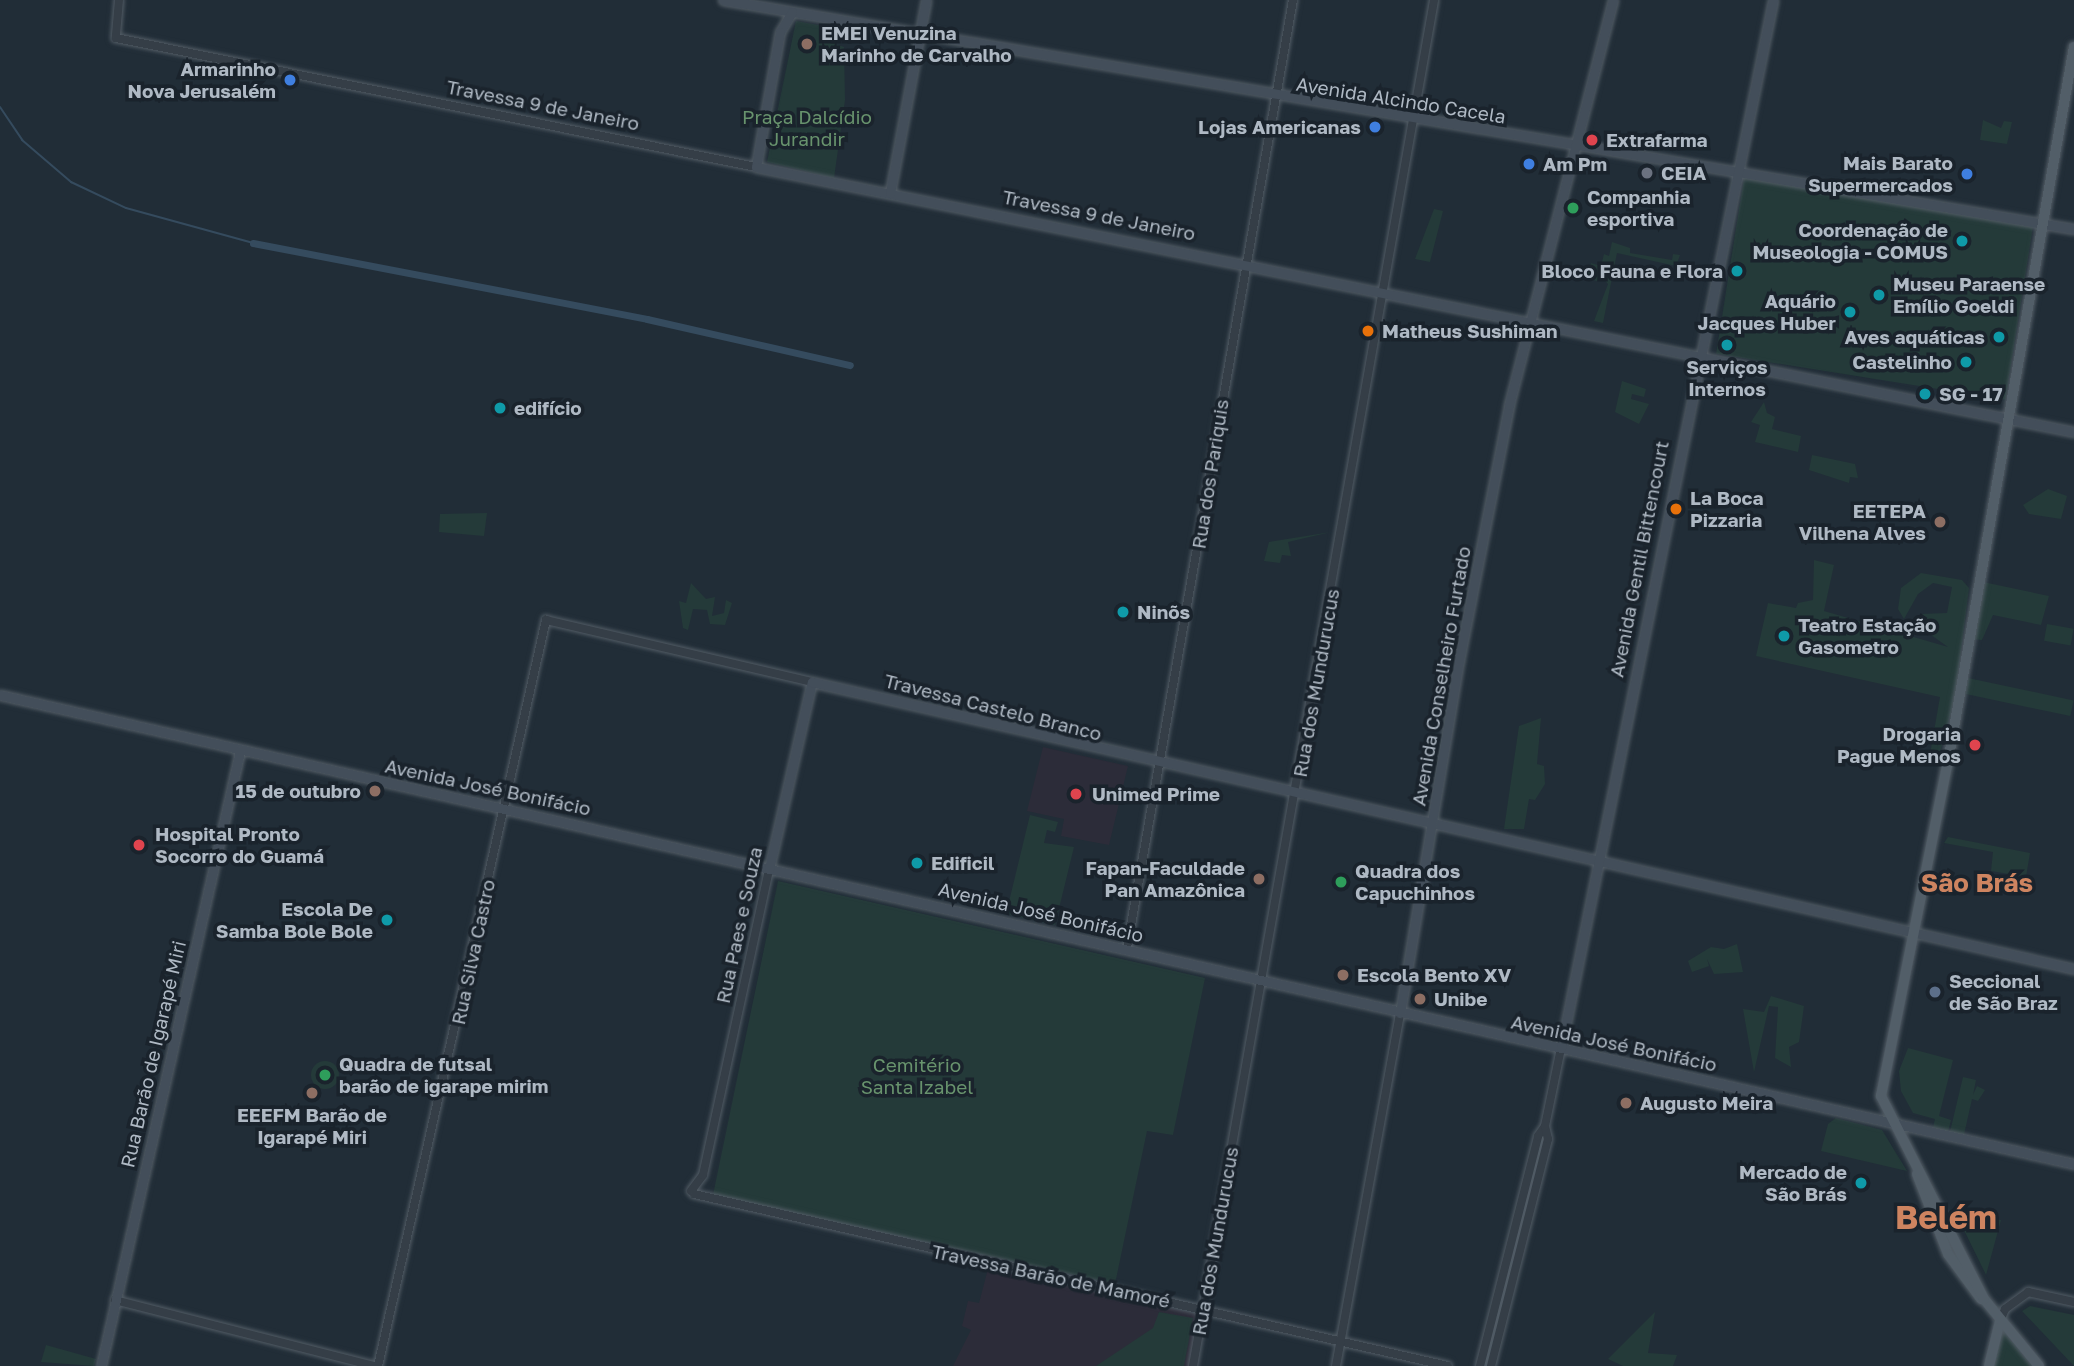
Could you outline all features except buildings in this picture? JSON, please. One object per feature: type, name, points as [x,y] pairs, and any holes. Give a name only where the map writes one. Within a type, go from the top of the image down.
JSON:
[{"type":"main road","name":"Avenida Alcindo Cacela","points":[[723,0],[1276,96],[2074,229]]},
{"type":"main road","points":[[890,193],[926,0]]},
{"type":"main road","name":"Avenida Conselheiro Furtado","points":[[1401,1013],[1459,661],[1528,322],[1613,0]]},
{"type":"main road","name":"Avenida Gentil Bittencourt","points":[[1561,1048],[1595,863],[1697,356],[1773,0]]},
{"type":"main road","points":[[772,8],[780,32]]},
{"type":"main road","points":[[756,167],[780,32],[792,12]]},
{"type":"main road","points":[[2039,1366],[1983,1299],[1883,1104],[1883,1070],[1913,933],[2074,47]]},
{"type":"main road","name":"Travessa 9 de Janeiro","points":[[756,167],[1246,263],[2074,432]]},
{"type":"main road","name":"Travessa Castelo Branco","points":[[811,682],[1161,766],[1296,793],[2074,970]]},
{"type":"main road","name":"Rua Paes e Souza","points":[[769,869],[811,682]]},
{"type":"main road","name":"Avenida José Bonifácio","points":[[0,695],[2074,1164]]},
{"type":"main road","name":"Rua Barão de Igarapé Miri","points":[[101,1366],[240,751]]},
{"type":"main road","points":[[1989,1366],[2000,1321]]},
{"type":"street","name":"Travessa 9 de Janeiro","points":[[119,0],[116,38],[756,167]]},
{"type":"street","name":"Rua dos Pariquis","points":[[1127,948],[1293,0]]},
{"type":"street","name":"Rua dos Mundurucus","points":[[1193,1366],[1434,0]]},
{"type":"street","name":"Travessa Castelo Branco","points":[[546,620],[811,682]]},
{"type":"street","name":"Rua Silva Castro","points":[[376,1366],[546,620]]},
{"type":"street","name":"Rua Paes e Souza","points":[[693,1192],[703,1175],[769,869]]},
{"type":"street","name":"Avenida Conselheiro Furtado","points":[[1336,1366],[1401,1013]]},
{"type":"street","name":"Avenida Gentil Bittencourt","points":[[1480,1366],[1538,1136],[1545,1126],[1561,1048]]},
{"type":"street","name":"Avenida Gentil Bittencourt","points":[[1491,1366],[1548,1139],[1545,1126]]},
{"type":"street","points":[[703,1175],[712,1198]]},
{"type":"street","name":"Travessa Barão de Mamoré","points":[[693,1192],[1448,1366]]},
{"type":"street","points":[[2000,1321],[2009,1305],[2028,1292],[2074,1302]]},
{"type":"street","points":[[115,1300],[376,1366]]},
{"type":"shaded area","name":"Unimed Prime","points":[[1043,747],[1128,766],[1109,845],[1061,836],[1064,819],[1027,811]]},
{"type":"shaded area","points":[[1541,1134],[1546,1135],[1488,1366],[1484,1366]]},
{"type":"shaded area","points":[[988,1269],[1203,1315],[1193,1366],[953,1366],[971,1330],[962,1326],[968,1301],[979,1303]]},
{"type":"green space","name":"Praça Dalcídio Jurandir","points":[[796,21],[834,28],[835,44],[844,47],[845,100],[834,178],[767,162]]},
{"type":"green space","points":[[1983,120],[2001,128],[2004,121],[2012,122],[2007,144],[1980,140]]},
{"type":"green space","points":[[1744,178],[2033,224],[2006,400],[1716,354]]},
{"type":"green space","points":[[1434,209],[1443,211],[1430,262],[1415,259]]},
{"type":"green space","points":[[1612,242],[1630,248],[1630,253],[1672,260],[1673,254],[1680,255],[1676,266],[1617,253],[1603,323],[1594,321],[1608,284],[1600,275],[1597,281],[1586,278],[1591,263],[1601,266],[1604,254],[1609,256]]},
{"type":"green space","points":[[1622,381],[1646,389],[1644,397],[1632,394],[1631,399],[1649,404],[1639,424],[1615,412]]},
{"type":"green space","points":[[1764,402],[1767,413],[1775,417],[1772,429],[1801,436],[1798,452],[1755,442],[1760,425],[1751,422]]},
{"type":"green space","points":[[1812,455],[1855,464],[1858,478],[1850,477],[1849,483],[1809,470]]},
{"type":"green space","points":[[2048,489],[2067,496],[2061,519],[2029,514],[2023,505]]},
{"type":"green space","points":[[487,513],[484,536],[439,532],[440,514]]},
{"type":"green space","points":[[1331,532],[1288,542],[1291,556],[1282,555],[1280,563],[1264,561],[1269,542]]},
{"type":"green space","points":[[1814,560],[1834,565],[1824,611],[1948,647],[1917,625],[1921,614],[1947,613],[1952,587],[1933,583],[1918,594],[1904,619],[1898,609],[1901,588],[1921,573],[1962,580],[1969,588],[1955,699],[1940,752],[1930,754],[1940,697],[1756,656],[1768,603],[1796,608],[1798,603],[1813,600]]},
{"type":"green space","points":[[1983,582],[2049,596],[2041,625],[1993,615],[1982,640],[1971,639]]},
{"type":"green space","points":[[691,583],[706,599],[715,597],[712,616],[724,613],[726,600],[732,603],[725,625],[710,624],[707,610],[693,609],[688,630],[683,628],[679,601],[686,603]]},
{"type":"green space","points":[[2047,624],[2074,629],[2071,645],[2044,641]]},
{"type":"green space","points":[[1968,678],[2074,700],[2070,716],[1965,694]]},
{"type":"green space","points":[[1541,718],[1537,764],[1544,766],[1545,784],[1535,800],[1529,799],[1524,829],[1504,829],[1519,726]]},
{"type":"green space","points":[[1030,815],[1058,822],[1055,832],[1047,830],[1044,843],[1074,847],[1055,925],[1006,914]]},
{"type":"green space","points":[[1948,837],[2030,853],[2026,877],[1991,871],[1993,852],[1944,843]]},
{"type":"green space","name":"Cemitério Santa Izabel","points":[[778,881],[1205,978],[1173,1135],[1147,1131],[1115,1284],[713,1195]]},
{"type":"green space","points":[[1737,944],[1743,972],[1714,974],[1707,959],[1709,966],[1692,972],[1688,961],[1711,947],[1724,949]]},
{"type":"green space","points":[[1771,996],[1804,1006],[1799,1042],[1789,1047],[1791,1067],[1775,1058],[1778,1007],[1769,1006],[1754,1072],[1743,1009],[1764,1012]]},
{"type":"green space","points":[[1908,1048],[1953,1060],[1939,1116],[1951,1120],[1948,1132],[1933,1128],[1935,1119],[1913,1113],[1901,1091],[1899,1071]]},
{"type":"green space","name":"Quadra de futsal barão de igarape mirim","points":[[325,1061],[335,1065],[339,1075],[335,1085],[325,1089],[315,1085],[311,1075],[315,1065]]},
{"type":"green space","points":[[1963,1077],[1976,1080],[1973,1095],[1977,1086],[1985,1090],[1978,1101],[1972,1099],[1963,1139],[1949,1136]]},
{"type":"green space","points":[[1836,1118],[1882,1130],[1907,1171],[1821,1151],[1828,1124]]},
{"type":"green space","points":[[1967,1214],[2001,1220],[1986,1275],[1960,1222]]},
{"type":"green space","points":[[2030,1306],[2074,1315],[2074,1366],[2022,1311]]},
{"type":"green space","points":[[1159,1312],[1193,1318],[1184,1366],[1096,1366],[1153,1328]]},
{"type":"green space","points":[[1655,1312],[1648,1353],[1677,1355],[1673,1366],[1623,1366],[1608,1359]]},
{"type":"green space","points":[[2001,1328],[2032,1366],[1993,1366]]},
{"type":"green space","points":[[46,1345],[96,1359],[94,1366],[41,1362]]},
{"type":"waterway","points":[[0,107],[22,140],[71,182],[126,208],[253,243]]},
{"type":"waterway","points":[[253,243],[647,319],[850,365]]},
{"type":"place","name":"EMEI Venuzina Marinho de Carvalho","points":[[807,44]]},
{"type":"place","name":"Armarinho Nova Jerusalém","points":[[290,80]]},
{"type":"place","name":"Lojas Americanas","points":[[1375,127]]},
{"type":"place","name":"Extrafarma","points":[[1592,140]]},
{"type":"place","name":"Am Pm","points":[[1529,164]]},
{"type":"place","name":"CEIA","points":[[1647,173]]},
{"type":"place","name":"Mais Barato Supermercados","points":[[1967,174]]},
{"type":"place","name":"Companhia esportiva","points":[[1573,208]]},
{"type":"place","name":"Coordenação de Museologia - COMUS","points":[[1962,241]]},
{"type":"place","name":"Bloco Fauna e Flora","points":[[1737,271]]},
{"type":"place","name":"Museu Paraense Emílio Goeldi","points":[[1879,295]]},
{"type":"place","name":"Aquário Jacques Huber","points":[[1850,312]]},
{"type":"place","name":"Matheus Sushiman","points":[[1368,331]]},
{"type":"place","name":"Aves aquáticas","points":[[1999,337]]},
{"type":"place","name":"Serviços Internos","points":[[1727,345]]},
{"type":"place","name":"Castelinho","points":[[1966,362]]},
{"type":"place","name":"SG - 17","points":[[1925,394]]},
{"type":"place","name":"edifício","points":[[500,408]]},
{"type":"place","name":"La Boca Pizzaria","points":[[1676,509]]},
{"type":"place","name":"EETEPA Vilhena Alves","points":[[1940,522]]},
{"type":"place","name":"Ninõs","points":[[1123,612]]},
{"type":"place","name":"Teatro Estação Gasometro","points":[[1784,636]]},
{"type":"place","name":"Drogaria Pague Menos","points":[[1975,745]]},
{"type":"place","name":"15 de outubro","points":[[375,791]]},
{"type":"place","name":"Unimed Prime","points":[[1076,794]]},
{"type":"place","name":"Hospital Pronto Socorro do Guamá","points":[[139,845]]},
{"type":"place","name":"Edificil","points":[[917,863]]},
{"type":"place","name":"Fapan-Faculdade Pan Amazônica","points":[[1259,879]]},
{"type":"place","name":"Quadra dos Capuchinhos","points":[[1341,882]]},
{"type":"place","name":"Escola De Samba Bole Bole","points":[[387,920]]},
{"type":"place","name":"Escola Bento XV","points":[[1343,975]]},
{"type":"place","name":"Seccional de São Braz","points":[[1935,992]]},
{"type":"place","name":"Unibe","points":[[1420,999]]},
{"type":"place","name":"Quadra de futsal barão de igarape mirim","points":[[325,1075]]},
{"type":"place","name":"EEEFM Barão de Igarapé Miri","points":[[312,1093]]},
{"type":"place","name":"Augusto Meira","points":[[1626,1103]]},
{"type":"place","name":"Mercado de São Brás","points":[[1861,1183]]},
{"type":"district","name":"São Brás","points":[[1977,883]]},
{"type":"district","name":"Belém","points":[[1946,1217]]}]
